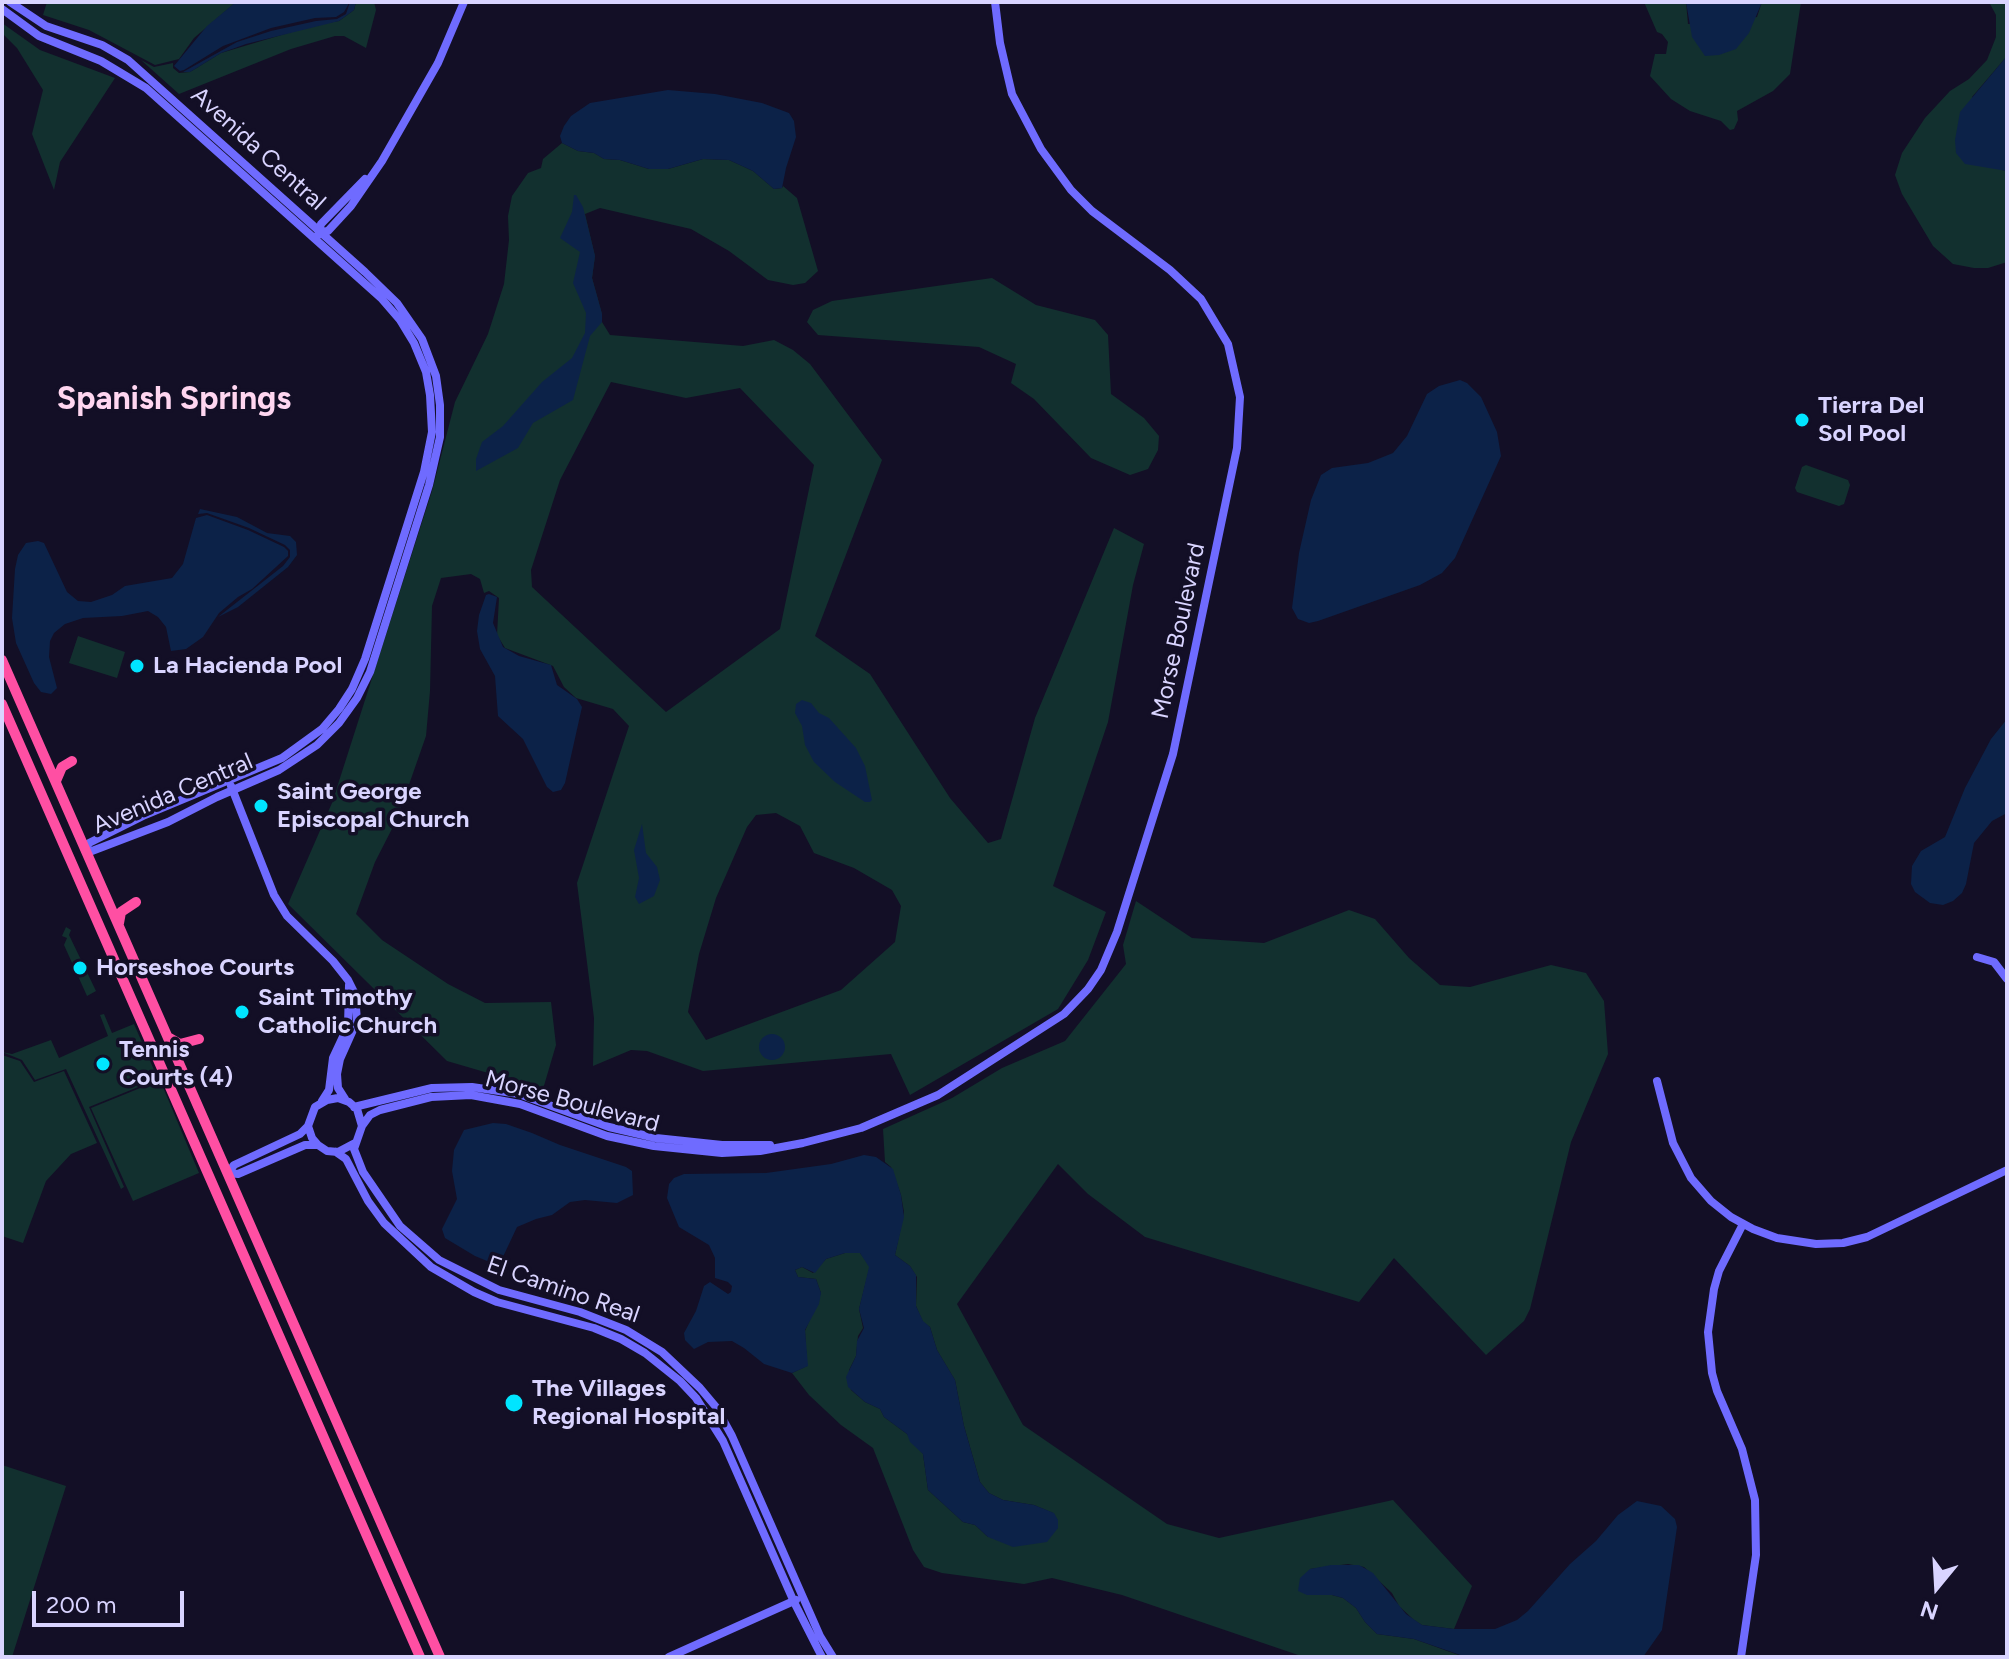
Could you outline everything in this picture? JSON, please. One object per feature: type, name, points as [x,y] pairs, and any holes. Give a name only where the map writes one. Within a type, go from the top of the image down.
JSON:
[{"type":"highway","points":[[2,660],[440,1657]]},
{"type":"highway","points":[[2,704],[420,1657]]},
{"type":"highway","points":[[46,759],[55,764],[72,761],[62,767],[56,783]]},
{"type":"highway","points":[[69,856],[85,850]]},
{"type":"highway","points":[[109,902],[117,907],[136,902],[121,912],[119,925]]},
{"type":"highway","points":[[167,1037],[180,1044],[199,1039],[182,1047],[178,1061]]},
{"type":"highway","points":[[212,1180],[228,1173]]},
{"type":"street","name":"Avenida Central","points":[[10,2],[46,26],[102,45],[128,60],[318,235],[391,308],[414,343],[429,382],[432,419],[430,447],[400,562],[352,689],[331,720],[316,740],[168,822],[89,843],[85,850]]},
{"type":"street","points":[[318,235],[328,231],[351,206],[382,161],[438,63],[464,2]]},
{"type":"street","name":"Morse Boulevard","points":[[354,1107],[471,1095],[550,1109],[681,1146],[803,1143],[861,1128],[938,1095],[1064,1014],[1096,979],[1108,957],[1173,754],[1234,462],[1240,426],[1240,397],[1228,344],[1189,286],[1092,211],[1071,190],[1048,159],[1012,94],[1000,43],[995,2]]},
{"type":"street","name":"Avenida Central","points":[[2,9],[39,36],[101,61],[136,80],[318,235]]},
{"type":"street","name":"Avenida Central","points":[[123,833],[145,815],[231,786]]},
{"type":"street","points":[[228,1173],[238,1174],[305,1145],[318,1145],[336,1152],[346,1149],[355,1143],[362,1126],[360,1116],[338,1088],[337,1070],[355,1029],[358,1006],[348,980],[287,916],[274,895],[231,786]]},
{"type":"street","points":[[1977,957],[1994,962],[2007,979]]},
{"type":"street","points":[[228,1173],[234,1165],[300,1134],[308,1126],[312,1112],[329,1090],[333,1058],[348,1026],[348,980]]},
{"type":"street","points":[[1657,1081],[1673,1143],[1691,1178],[1711,1201],[1743,1224],[1777,1238],[1805,1244],[1854,1241],[1889,1228],[2007,1170]]},
{"type":"street","points":[[322,1102],[335,1098],[346,1100]]},
{"type":"street","name":"Morse Boulevard","points":[[362,1126],[370,1115],[400,1100]]},
{"type":"street","points":[[308,1126],[318,1145]]},
{"type":"street","name":"El Camino Real","points":[[355,1143],[355,1155],[363,1172],[396,1230],[454,1270],[499,1290],[597,1318],[648,1342],[683,1369],[716,1407],[732,1436],[820,1636],[833,1657]]},
{"type":"street","name":"El Camino Real","points":[[336,1152],[346,1159],[368,1201],[431,1267],[449,1279],[497,1302],[594,1328],[645,1353],[680,1381],[696,1398],[723,1441],[794,1602],[822,1657]]},
{"type":"street","points":[[1741,1657],[1756,1555],[1755,1500],[1742,1449],[1717,1391],[1708,1332],[1719,1271],[1743,1224]]},
{"type":"street","points":[[449,1279],[454,1270]]},
{"type":"street","points":[[594,1328],[597,1318]]},
{"type":"street","points":[[723,1441],[732,1436]]},
{"type":"street","points":[[669,1657],[803,1597]]},
{"type":"green space","points":[[47,2],[236,2],[194,38],[179,59],[155,65],[89,30],[43,15]]},
{"type":"green space","points":[[356,2],[374,2],[376,10],[366,48],[344,36],[335,36],[291,49],[179,94],[141,60],[154,67],[173,63],[173,68],[179,73],[190,72],[221,53],[315,25],[339,21],[354,10]]},
{"type":"green space","points":[[1644,2],[1686,2],[1688,24],[1757,17],[1762,2],[1801,2],[1790,74],[1773,91],[1737,111],[1738,120],[1734,129],[1730,130],[1721,121],[1690,111],[1671,99],[1650,76],[1655,54],[1666,54],[1668,42],[1657,32]]},
{"type":"green space","points":[[1989,2],[2007,2],[2007,56],[1972,97],[2002,170],[2007,171],[2007,262],[1988,268],[1974,268],[1953,264],[1933,246],[1902,194],[1895,175],[1902,153],[1925,118],[1950,91],[1969,79],[1987,60],[1996,37],[1996,15]]},
{"type":"green space","points":[[2,23],[40,50],[115,78],[60,162],[54,190],[32,134],[43,90],[17,48],[2,33]]},
{"type":"green space","points":[[562,143],[604,159],[620,160],[649,169],[668,169],[703,159],[729,160],[753,171],[774,189],[783,186],[797,198],[818,271],[805,283],[793,285],[768,280],[729,251],[691,229],[600,208],[585,214],[595,256],[592,278],[602,322],[610,335],[743,346],[774,340],[810,364],[882,460],[815,636],[870,674],[950,798],[988,843],[1001,839],[1035,718],[1114,528],[1144,544],[1133,585],[1108,722],[1053,886],[1106,912],[1088,960],[1058,1009],[910,1095],[891,1054],[703,1071],[647,1051],[631,1050],[593,1066],[594,1018],[577,883],[629,726],[613,709],[576,698],[564,687],[553,666],[505,648],[497,635],[499,598],[489,591],[484,593],[480,579],[471,574],[441,578],[432,606],[426,736],[397,819],[375,862],[356,914],[382,940],[448,984],[485,1003],[551,1002],[556,1045],[543,1089],[447,1061],[288,904],[332,803],[432,491],[455,402],[488,334],[504,284],[512,196],[528,173],[541,168],[543,159]],"holes":[[[611,382],[686,398],[740,388],[814,465],[780,629],[666,712],[532,587],[531,570],[560,480]],[[776,813],[800,826],[814,853],[854,868],[892,890],[901,906],[895,942],[841,990],[706,1040],[688,1012],[699,954],[716,898],[747,827],[756,815]]]},
{"type":"green space","points":[[992,278],[1036,305],[1095,320],[1108,335],[1111,394],[1144,418],[1159,436],[1158,450],[1148,469],[1130,475],[1091,458],[1034,399],[1011,383],[1016,364],[979,347],[818,335],[807,322],[813,310],[832,301]]},
{"type":"green space","points":[[1806,465],[1848,480],[1850,485],[1844,504],[1839,506],[1797,492],[1795,488],[1802,467]]},
{"type":"green space","points":[[78,636],[125,652],[117,678],[69,663]]},
{"type":"green space","points":[[1136,901],[1192,938],[1264,943],[1349,910],[1375,919],[1409,958],[1440,985],[1470,987],[1551,965],[1586,973],[1604,1001],[1608,1054],[1571,1142],[1530,1309],[1524,1321],[1486,1355],[1394,1258],[1359,1302],[1145,1237],[1088,1194],[1058,1164],[957,1304],[1023,1425],[1167,1524],[1219,1538],[1393,1500],[1472,1586],[1454,1629],[1422,1625],[1414,1620],[1399,1606],[1392,1593],[1364,1567],[1348,1564],[1310,1569],[1307,1595],[1343,1598],[1356,1608],[1377,1634],[1414,1639],[1464,1657],[1304,1657],[1122,1595],[1052,1578],[1024,1584],[942,1573],[924,1567],[913,1550],[873,1448],[841,1425],[809,1395],[792,1373],[807,1366],[805,1331],[821,1293],[816,1279],[798,1277],[795,1270],[802,1267],[813,1273],[826,1259],[845,1253],[860,1253],[870,1266],[859,1309],[863,1328],[849,1370],[851,1390],[880,1409],[884,1417],[907,1434],[923,1454],[928,1490],[963,1522],[975,1525],[988,1537],[1058,1528],[1053,1513],[1034,1505],[1003,1500],[989,1493],[980,1482],[955,1380],[937,1350],[930,1327],[923,1322],[916,1306],[917,1277],[910,1266],[895,1255],[904,1212],[891,1167],[885,1162],[883,1129],[952,1098],[1002,1068],[1065,1041],[1126,964],[1123,945]]},
{"type":"green space","name":"Horseshoe Courts","points":[[66,927],[71,930],[69,935],[96,991],[87,996],[64,945],[67,938],[62,936]]},
{"type":"green space","points":[[104,1014],[112,1033],[134,1024],[158,1079],[89,1107],[124,1187],[121,1189],[66,1069],[35,1080],[22,1060],[2,1052],[12,1054],[51,1040],[59,1058],[108,1036],[100,1015]]},
{"type":"green space","points":[[2,1055],[20,1061],[34,1082],[64,1071],[97,1143],[71,1154],[46,1181],[23,1243],[2,1236]]},
{"type":"green space","points":[[160,1080],[199,1173],[133,1201],[91,1108]]},
{"type":"green space","points":[[2,1465],[66,1486],[12,1657],[2,1657]]},
{"type":"water","points":[[236,2],[348,2],[348,5],[336,17],[315,18],[271,28],[223,46],[184,70],[180,71],[174,66],[207,26]]},
{"type":"water","points":[[350,2],[356,2],[354,10],[339,21],[246,44],[221,53],[190,72],[183,72],[237,42],[271,31],[337,19],[346,14]]},
{"type":"water","points":[[1686,2],[1762,2],[1749,33],[1736,49],[1705,56],[1692,37]]},
{"type":"water","points":[[2007,56],[2007,171],[1965,164],[1956,153],[1960,112]]},
{"type":"water","points":[[668,90],[715,94],[762,103],[789,113],[794,121],[796,137],[782,188],[774,189],[753,171],[729,160],[703,159],[668,169],[649,169],[620,160],[604,159],[562,143],[560,136],[571,116],[590,103]]},
{"type":"water","points":[[574,195],[583,207],[595,256],[592,278],[602,322],[590,336],[573,400],[533,423],[518,448],[476,471],[476,459],[482,442],[503,426],[542,382],[572,358],[585,333],[586,313],[573,283],[580,252],[560,238],[572,212]]},
{"type":"water","points":[[1460,380],[1481,397],[1497,432],[1501,456],[1455,558],[1442,573],[1420,585],[1318,621],[1309,623],[1298,619],[1292,608],[1299,553],[1311,500],[1321,475],[1332,468],[1368,463],[1393,453],[1407,436],[1427,394],[1439,386]]},
{"type":"water","points":[[200,509],[237,517],[267,533],[290,536],[296,542],[297,555],[288,567],[238,607],[218,617],[283,566],[290,557],[290,550],[249,528],[207,513],[198,514]]},
{"type":"water","points":[[207,515],[284,547],[288,556],[252,589],[219,613],[203,637],[186,649],[171,651],[166,627],[148,611],[83,618],[65,624],[50,641],[49,657],[57,688],[51,694],[41,692],[16,643],[12,618],[15,569],[18,555],[26,543],[44,543],[67,592],[78,601],[91,602],[112,595],[125,586],[172,578],[183,564],[196,518]]},
{"type":"water","points":[[489,594],[497,597],[493,623],[503,647],[519,656],[551,665],[557,685],[577,699],[582,707],[561,790],[553,792],[547,787],[523,739],[498,716],[495,676],[480,649],[477,631],[479,615]]},
{"type":"water","points":[[802,700],[811,703],[819,713],[829,718],[856,748],[865,766],[870,802],[865,802],[835,782],[814,762],[795,713],[796,704]]},
{"type":"water","points":[[2007,719],[2007,813],[1992,821],[1974,843],[1962,893],[1943,905],[1930,903],[1915,892],[1911,884],[1912,866],[1921,851],[1945,837],[1965,788],[1991,739]]},
{"type":"water","points":[[642,824],[646,853],[657,867],[660,880],[654,896],[639,904],[635,897],[639,878],[634,850]]},
{"type":"water","points":[[772,1034],[781,1038],[785,1047],[781,1056],[772,1060],[763,1056],[759,1047],[763,1038]]},
{"type":"water","points":[[493,1123],[506,1124],[626,1167],[632,1171],[633,1195],[617,1203],[570,1202],[552,1215],[517,1227],[501,1261],[492,1263],[475,1256],[445,1238],[442,1229],[457,1199],[452,1171],[454,1150],[464,1130]]},
{"type":"water","points":[[864,1155],[876,1157],[893,1169],[904,1217],[895,1255],[916,1275],[916,1306],[923,1321],[930,1327],[937,1350],[955,1380],[980,1482],[989,1493],[1003,1500],[1034,1505],[1054,1513],[1058,1528],[1047,1542],[1013,1547],[988,1537],[975,1525],[963,1522],[928,1490],[923,1454],[910,1442],[907,1434],[884,1417],[880,1409],[865,1402],[848,1387],[846,1377],[864,1328],[859,1309],[869,1267],[860,1253],[845,1253],[826,1259],[815,1273],[802,1267],[795,1270],[798,1277],[816,1279],[821,1293],[819,1304],[805,1330],[808,1366],[792,1373],[764,1364],[732,1341],[708,1342],[694,1349],[685,1340],[684,1333],[696,1311],[704,1286],[710,1282],[728,1294],[732,1286],[715,1278],[715,1258],[709,1245],[679,1227],[667,1198],[669,1184],[674,1178],[684,1174],[766,1173],[831,1164]]},
{"type":"water","points":[[1637,1501],[1661,1506],[1675,1519],[1677,1527],[1662,1630],[1643,1657],[1466,1657],[1414,1639],[1377,1634],[1356,1608],[1343,1598],[1307,1595],[1298,1591],[1300,1578],[1310,1569],[1359,1565],[1373,1573],[1406,1614],[1422,1625],[1495,1629],[1517,1620],[1528,1611],[1618,1515]]},
{"type":"place","name":"Tierra Del Sol Pool","points":[[1802,420]]},
{"type":"place","name":"La Hacienda Pool","points":[[137,666]]},
{"type":"place","name":"Saint George Episcopal Church","points":[[261,806]]},
{"type":"place","name":"Horseshoe Courts","points":[[80,968]]},
{"type":"place","name":"Saint Timothy Catholic Church","points":[[242,1012]]},
{"type":"place","name":"Tennis Courts (4)","points":[[103,1064]]},
{"type":"place","name":"The Villages Regional Hospital","points":[[514,1403]]},
{"type":"district","name":"Spanish Springs","points":[[174,400]]}]
